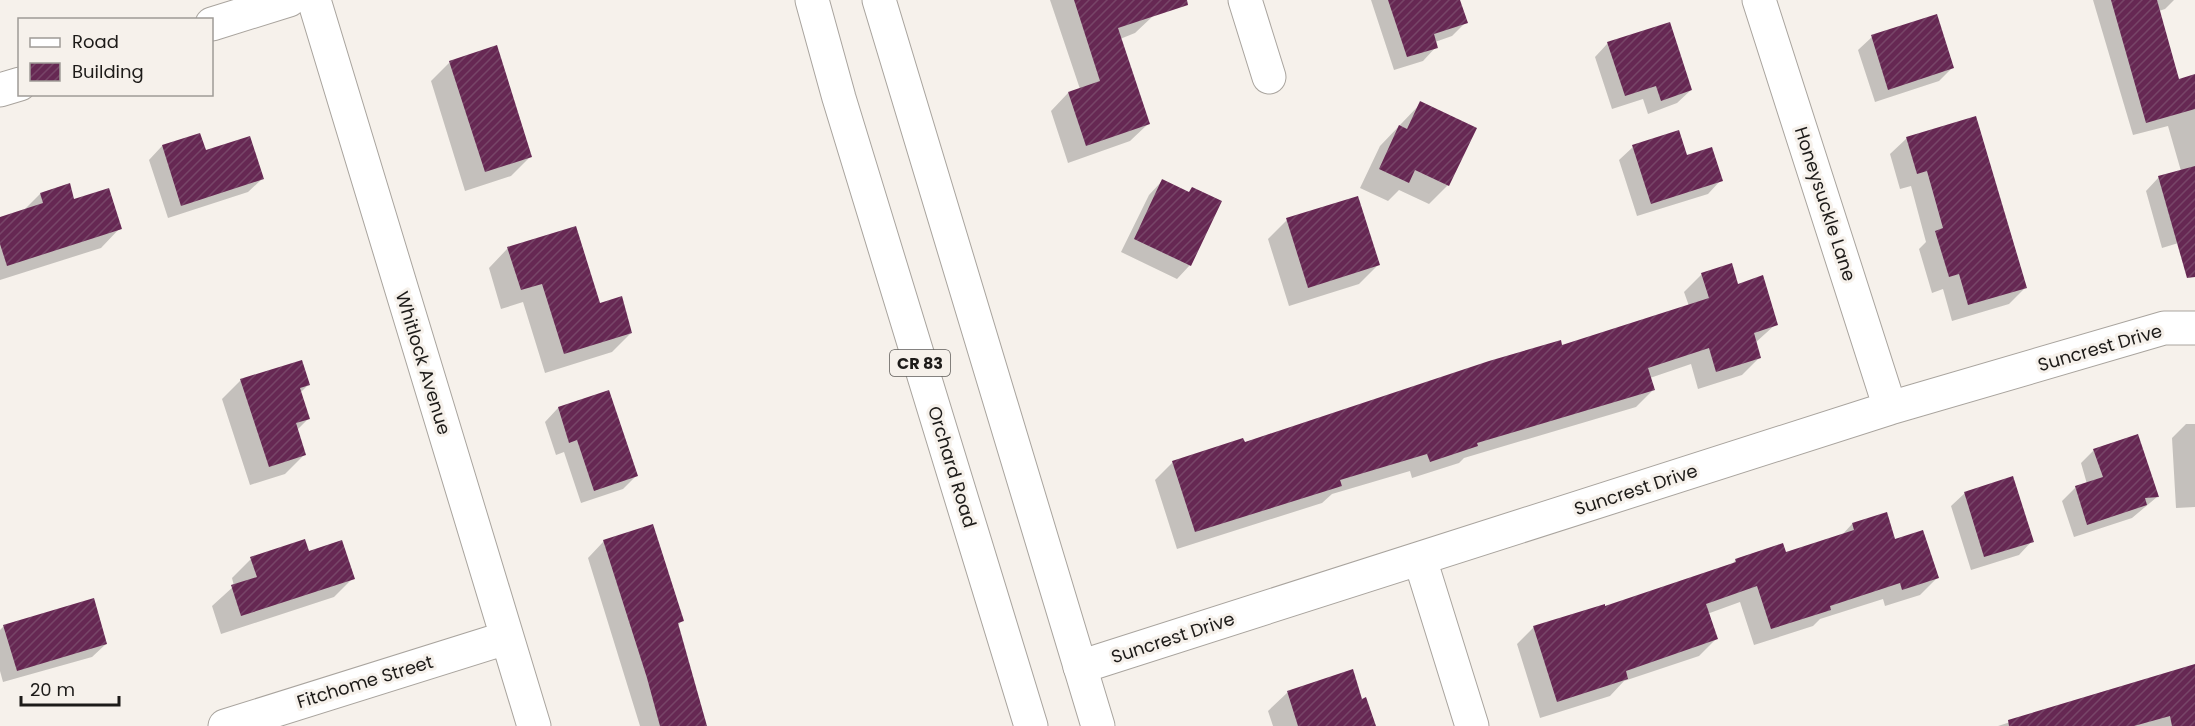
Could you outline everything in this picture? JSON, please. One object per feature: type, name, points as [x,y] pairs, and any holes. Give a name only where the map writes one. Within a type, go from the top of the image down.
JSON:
[{"type":"street","points":[[213,24],[289,0]]},
{"type":"street","name":"Whitlock Avenue","points":[[314,0],[534,726]]},
{"type":"street","name":"Orchard Road","points":[[812,0],[839,99],[1031,726]]},
{"type":"street","points":[[879,0],[1098,726]]},
{"type":"street","points":[[1245,0],[1269,77]]},
{"type":"street","name":"Honeysuckle Lane","points":[[1760,0],[1890,408]]},
{"type":"street","points":[[0,90],[18,85]]},
{"type":"street","name":"Suncrest Drive","points":[[1080,667],[1890,408],[2164,328],[2195,328]]},
{"type":"street","points":[[1420,560],[1472,726]]},
{"type":"street","name":"Fitchome Street","points":[[225,726],[506,638]]},
{"type":"building","points":[[1074,0],[1187,0],[1188,5],[1118,28],[1150,124],[1086,146],[1068,92],[1100,81]]},
{"type":"building","points":[[1388,0],[1460,0],[1468,23],[1434,34],[1438,48],[1407,57]]},
{"type":"building","points":[[2111,0],[2157,0],[2179,79],[2195,74],[2195,109],[2146,123]]},
{"type":"building","points":[[1937,14],[1954,68],[1888,90],[1871,35]]},
{"type":"building","points":[[1670,22],[1692,90],[1661,101],[1656,86],[1625,96],[1607,42]]},
{"type":"building","points":[[497,45],[532,157],[485,172],[449,61]]},
{"type":"building","points":[[1420,101],[1477,128],[1449,186],[1415,170],[1409,183],[1379,169],[1399,125],[1407,129]]},
{"type":"building","points":[[1976,116],[2027,288],[1968,305],[1959,274],[1949,277],[1935,231],[1943,228],[1927,171],[1917,174],[1906,137]]},
{"type":"building","points":[[1679,130],[1687,155],[1712,147],[1723,181],[1651,204],[1632,145]]},
{"type":"building","points":[[200,133],[206,150],[250,136],[264,179],[181,206],[162,145]]},
{"type":"building","points":[[2195,166],[2195,277],[2187,278],[2158,176]]},
{"type":"building","points":[[1162,179],[1189,192],[1192,187],[1222,201],[1191,266],[1134,239]]},
{"type":"building","points":[[70,183],[74,199],[109,188],[122,229],[7,266],[0,244],[0,217],[43,203],[40,193]]},
{"type":"building","points":[[1358,196],[1380,265],[1308,288],[1286,218]]},
{"type":"building","points":[[576,226],[600,303],[622,296],[632,333],[564,354],[542,284],[521,290],[507,247]]},
{"type":"building","points":[[1732,263],[1738,284],[1763,275],[1778,325],[1754,333],[1761,358],[1716,372],[1709,348],[1648,368],[1655,390],[1477,443],[1478,446],[1430,462],[1427,454],[1340,480],[1342,486],[1195,532],[1172,461],[1243,438],[1245,442],[1489,361],[1561,340],[1562,345],[1709,298],[1701,273]]},
{"type":"building","points":[[302,360],[310,385],[300,388],[310,419],[296,423],[306,455],[269,467],[240,379]]},
{"type":"building","points":[[609,390],[638,476],[594,491],[577,440],[569,443],[558,407]]},
{"type":"building","points":[[2138,434],[2159,497],[2145,498],[2147,505],[2087,525],[2075,486],[2103,477],[2093,449]]},
{"type":"building","points":[[2013,476],[2034,542],[1984,557],[1964,492]]},
{"type":"building","points":[[1887,512],[1895,539],[1923,530],[1939,578],[1902,590],[1900,583],[1830,606],[1831,610],[1771,629],[1757,586],[1706,604],[1718,639],[1626,671],[1628,679],[1557,702],[1533,626],[1605,604],[1605,606],[1736,562],[1735,559],[1783,543],[1786,552],[1854,530],[1852,523]]},
{"type":"building","points":[[653,524],[684,621],[678,623],[707,726],[660,726],[603,540]]},
{"type":"building","points":[[305,539],[309,551],[342,540],[355,579],[241,616],[231,585],[257,577],[250,557]]},
{"type":"building","points":[[94,598],[107,644],[17,671],[3,625]]},
{"type":"building","points":[[2195,664],[2195,726],[2172,726],[2170,716],[2134,726],[2009,726],[2008,720]]},
{"type":"building","points":[[1353,669],[1362,699],[1366,697],[1376,726],[1298,726],[1287,691]]}]
